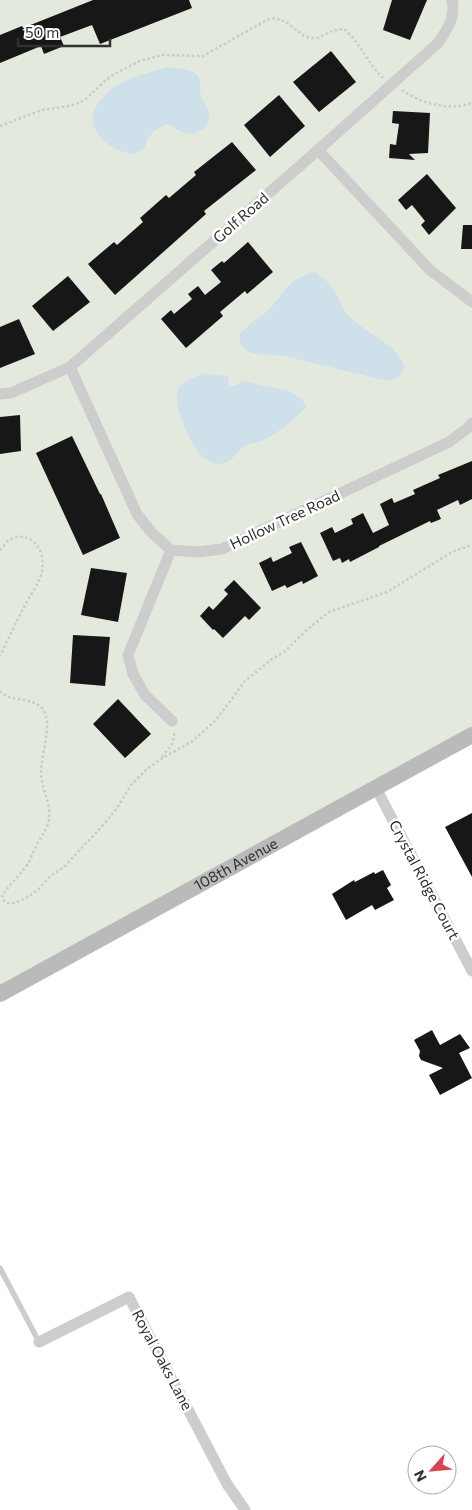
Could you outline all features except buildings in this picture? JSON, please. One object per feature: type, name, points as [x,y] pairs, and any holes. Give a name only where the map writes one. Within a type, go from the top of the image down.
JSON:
[{"type":"street","name":"Golf Road","points":[[0,394],[11,393],[70,368],[438,43],[448,28],[453,4]]},
{"type":"street","points":[[318,150],[430,270],[472,302]]},
{"type":"street","points":[[70,368],[137,514],[151,532],[171,550],[128,655],[133,674],[145,694],[172,721]]},
{"type":"street","name":"Hollow Tree Road","points":[[171,550],[197,552],[222,549],[448,442],[472,423]]},
{"type":"street","name":"108th Avenue","points":[[0,994],[472,735]]},
{"type":"street","name":"Crystal Ridge Court","points":[[376,788],[472,972]]},
{"type":"street","name":"Royal Oaks Lane","points":[[39,1342],[129,1297],[227,1484],[245,1510]]},
{"type":"lane","points":[[0,1268],[39,1342]]},
{"type":"path","points":[[0,126],[42,110],[80,103],[88,98],[106,80],[140,61],[168,55],[203,56],[259,24],[275,18],[286,22],[304,36],[311,38],[318,38],[332,31],[344,29],[353,38],[381,76],[406,93],[429,103],[455,107],[472,103]]},
{"type":"path","points":[[0,550],[7,542],[19,536],[30,538],[39,547],[42,559],[41,576],[37,586],[25,605],[0,656]]},
{"type":"path","points":[[0,691],[11,697],[34,702],[42,708],[46,717],[47,727],[41,774],[50,816],[47,827],[35,847],[32,857],[18,878],[2,895],[3,900],[7,904],[26,898],[38,890],[49,877],[64,867],[105,824],[131,785],[146,770],[191,742],[204,731],[216,720],[246,681],[272,659],[284,652],[329,612],[387,592],[452,552],[472,545]]},
{"type":"path","points":[[162,759],[172,744],[175,733],[172,721]]},
{"type":"shaded area","points":[[0,0],[472,0],[472,735],[0,994]]},
{"type":"water","points":[[166,67],[189,71],[198,76],[201,96],[209,114],[205,127],[198,132],[190,134],[181,132],[168,124],[165,125],[151,134],[142,150],[133,154],[118,150],[107,144],[95,129],[93,121],[97,104],[119,84]]},
{"type":"water","points":[[315,272],[330,285],[348,315],[387,344],[400,358],[405,367],[398,377],[387,381],[285,356],[255,354],[243,348],[240,342],[240,333],[263,315],[296,279]]},
{"type":"water","points":[[203,374],[226,376],[231,386],[237,385],[242,381],[289,391],[302,399],[306,406],[279,431],[261,441],[243,447],[228,462],[215,463],[202,456],[198,451],[184,425],[178,406],[178,390],[182,384]]}]
